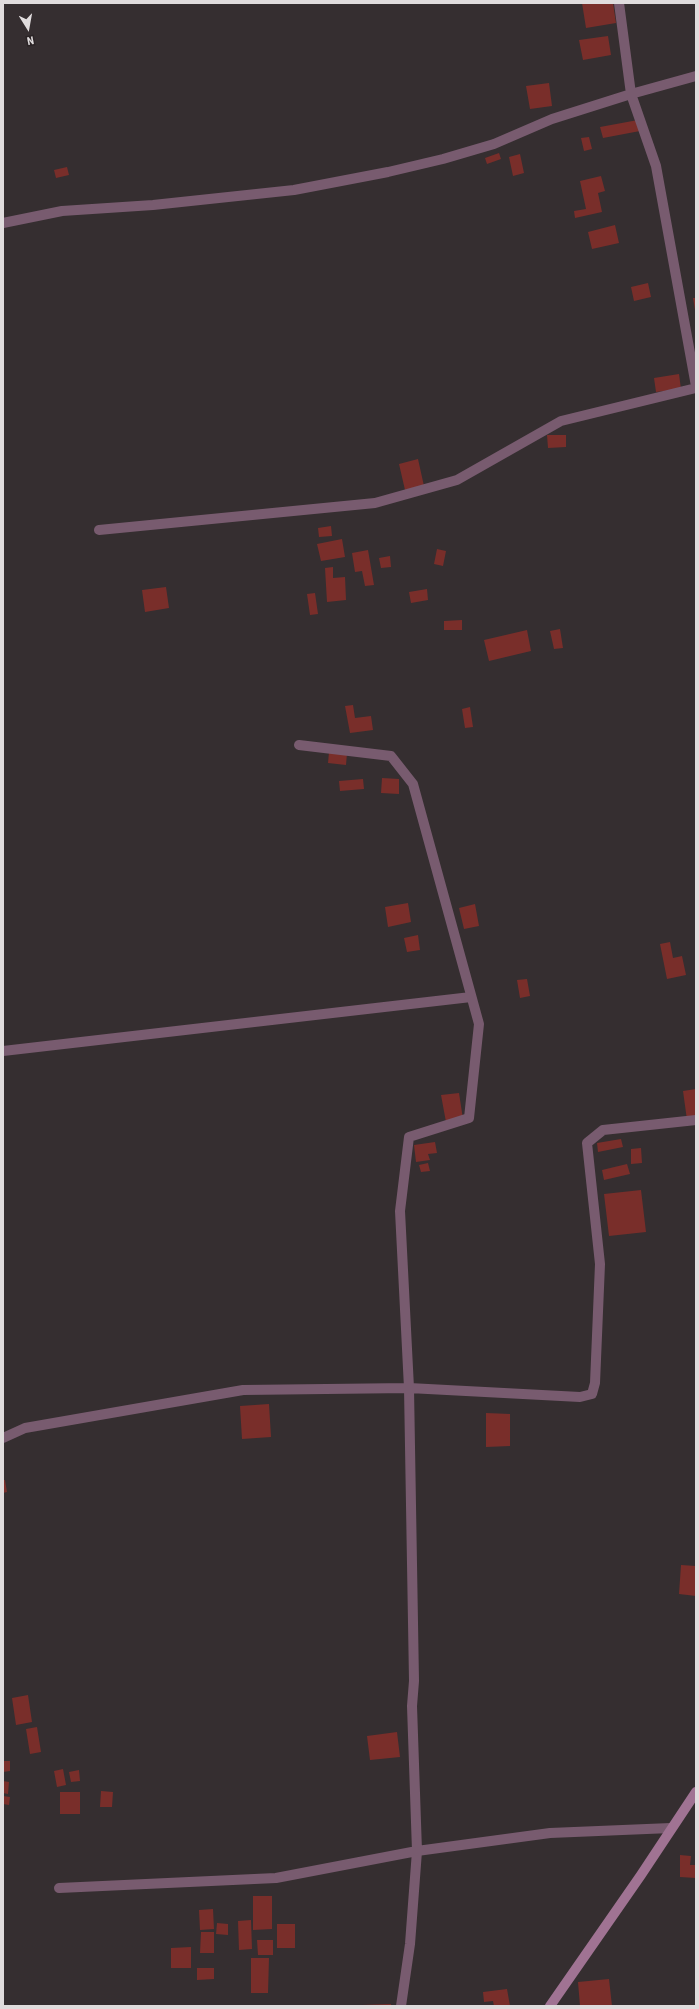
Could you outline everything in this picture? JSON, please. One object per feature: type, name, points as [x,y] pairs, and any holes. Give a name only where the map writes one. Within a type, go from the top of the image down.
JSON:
[{"type":"main road","points":[[550,2006],[642,1875],[671,1828],[696,1792]]},
{"type":"street","points":[[99,530],[375,503],[457,480],[561,421],[696,387],[656,166],[631,94],[619,3]]},
{"type":"street","points":[[3,223],[62,211],[161,204],[294,190],[388,172],[443,159],[494,144],[552,119],[631,94],[696,76]]},
{"type":"street","points":[[300,745],[391,756],[413,784],[479,1024],[469,1118],[409,1137],[400,1211],[409,1388],[414,1681],[412,1706],[417,1851],[410,1944],[401,2006]]},
{"type":"street","points":[[3,1051],[471,997]]},
{"type":"street","points":[[3,1438],[25,1428],[243,1390],[409,1388],[580,1397],[592,1394],[595,1383],[600,1264],[587,1143],[603,1130],[696,1120]]},
{"type":"street","points":[[59,1888],[276,1878],[417,1851],[550,1833],[671,1828]]},
{"type":"building","points":[[582,3],[613,3],[616,23],[586,28]]},
{"type":"building","points":[[608,36],[611,55],[583,60],[579,40]]},
{"type":"building","points":[[549,83],[552,106],[530,109],[526,86]]},
{"type":"building","points":[[638,120],[640,131],[603,138],[600,127]]},
{"type":"building","points":[[589,137],[592,149],[584,151],[581,138]]},
{"type":"building","points":[[499,153],[501,159],[487,164],[485,158]]},
{"type":"building","points":[[520,154],[524,173],[513,176],[509,157]]},
{"type":"building","points":[[67,167],[69,175],[56,178],[54,170]]},
{"type":"building","points":[[601,176],[605,191],[598,193],[602,212],[575,218],[574,211],[586,209],[580,181]]},
{"type":"building","points":[[615,225],[619,243],[592,249],[588,232]]},
{"type":"building","points":[[648,283],[651,297],[634,301],[631,287]]},
{"type":"building","points":[[693,298],[696,298],[695,310]]},
{"type":"building","points":[[679,374],[681,389],[656,392],[654,378]]},
{"type":"building","points":[[547,435],[566,435],[566,447],[548,448]]},
{"type":"building","points":[[418,459],[424,486],[405,490],[399,464]]},
{"type":"building","points":[[331,526],[332,536],[319,537],[318,528]]},
{"type":"building","points":[[342,539],[345,557],[321,561],[317,544]]},
{"type":"building","points":[[437,549],[446,551],[443,566],[434,564]]},
{"type":"building","points":[[368,550],[374,585],[365,586],[362,571],[355,572],[352,553]]},
{"type":"building","points":[[390,556],[391,567],[381,568],[379,558]]},
{"type":"building","points":[[333,567],[333,578],[345,577],[346,600],[327,602],[325,568]]},
{"type":"building","points":[[166,587],[169,608],[145,612],[142,590]]},
{"type":"building","points":[[427,589],[428,600],[411,603],[409,592]]},
{"type":"building","points":[[315,593],[318,614],[310,615],[307,594]]},
{"type":"building","points":[[462,620],[462,630],[444,630],[444,621]]},
{"type":"building","points":[[560,629],[563,648],[554,649],[550,631]]},
{"type":"building","points":[[527,630],[531,651],[489,661],[484,640]]},
{"type":"building","points":[[353,705],[355,718],[371,716],[373,730],[350,733],[345,706]]},
{"type":"building","points":[[470,707],[473,727],[465,728],[462,709]]},
{"type":"building","points":[[329,752],[347,753],[346,765],[328,763]]},
{"type":"building","points":[[382,778],[399,779],[399,794],[381,793]]},
{"type":"building","points":[[363,779],[364,789],[340,791],[339,781]]},
{"type":"building","points":[[408,903],[411,922],[388,927],[385,907]]},
{"type":"building","points":[[475,904],[479,926],[464,929],[459,908]]},
{"type":"building","points":[[418,935],[420,950],[407,952],[404,938]]},
{"type":"building","points":[[670,942],[673,958],[682,956],[686,975],[667,979],[660,944]]},
{"type":"building","points":[[527,979],[530,996],[520,998],[517,980]]},
{"type":"building","points":[[696,1089],[696,1119],[687,1120],[683,1091]]},
{"type":"building","points":[[459,1093],[463,1119],[446,1122],[441,1095]]},
{"type":"building","points":[[621,1139],[623,1147],[598,1152],[597,1143]]},
{"type":"building","points":[[435,1142],[437,1153],[428,1154],[430,1160],[416,1162],[414,1145]]},
{"type":"building","points":[[641,1148],[642,1163],[631,1164],[631,1149]]},
{"type":"building","points":[[428,1163],[430,1171],[421,1172],[419,1165]]},
{"type":"building","points":[[627,1164],[630,1174],[604,1180],[602,1170]]},
{"type":"building","points":[[641,1190],[646,1232],[609,1236],[604,1194]]},
{"type":"building","points":[[269,1404],[271,1437],[242,1439],[240,1406]]},
{"type":"building","points":[[486,1413],[510,1414],[510,1446],[486,1447]]},
{"type":"building","points":[[3,1480],[5,1480],[7,1492],[3,1493]]},
{"type":"building","points":[[681,1565],[696,1566],[696,1596],[679,1594]]},
{"type":"building","points":[[28,1695],[32,1722],[16,1725],[12,1698]]},
{"type":"building","points":[[37,1727],[41,1752],[30,1754],[26,1729]]},
{"type":"building","points":[[397,1732],[400,1757],[370,1760],[367,1736]]},
{"type":"building","points":[[3,1761],[10,1761],[10,1771],[3,1772]]},
{"type":"building","points":[[63,1769],[66,1785],[57,1787],[54,1771]]},
{"type":"building","points":[[79,1770],[80,1781],[71,1782],[69,1772]]},
{"type":"building","points":[[3,1781],[9,1782],[8,1794],[3,1793]]},
{"type":"building","points":[[101,1791],[113,1792],[112,1807],[100,1807]]},
{"type":"building","points":[[60,1792],[80,1792],[80,1814],[60,1814]]},
{"type":"building","points":[[3,1796],[10,1797],[9,1805],[3,1804]]},
{"type":"building","points":[[680,1855],[691,1856],[690,1865],[696,1865],[696,1878],[680,1877]]},
{"type":"building","points":[[253,1896],[272,1896],[272,1929],[253,1930]]},
{"type":"building","points":[[213,1909],[214,1929],[200,1930],[199,1910]]},
{"type":"building","points":[[251,1920],[252,1949],[239,1950],[238,1921]]},
{"type":"building","points":[[217,1923],[228,1924],[228,1935],[216,1934]]},
{"type":"building","points":[[277,1924],[295,1924],[295,1948],[277,1948]]},
{"type":"building","points":[[201,1932],[214,1932],[214,1953],[200,1953]]},
{"type":"building","points":[[257,1940],[273,1940],[273,1955],[258,1955]]},
{"type":"building","points":[[191,1947],[191,1968],[171,1968],[171,1948]]},
{"type":"building","points":[[251,1958],[269,1958],[268,1993],[251,1993]]},
{"type":"building","points":[[197,1968],[214,1968],[214,1979],[197,1980]]},
{"type":"building","points":[[609,1979],[612,2006],[580,2006],[578,1982]]},
{"type":"building","points":[[507,1989],[510,2006],[494,2006],[493,2001],[484,2002],[483,1992]]},
{"type":"building","points":[[391,2004],[391,2006],[362,2006],[362,2005]]}]
